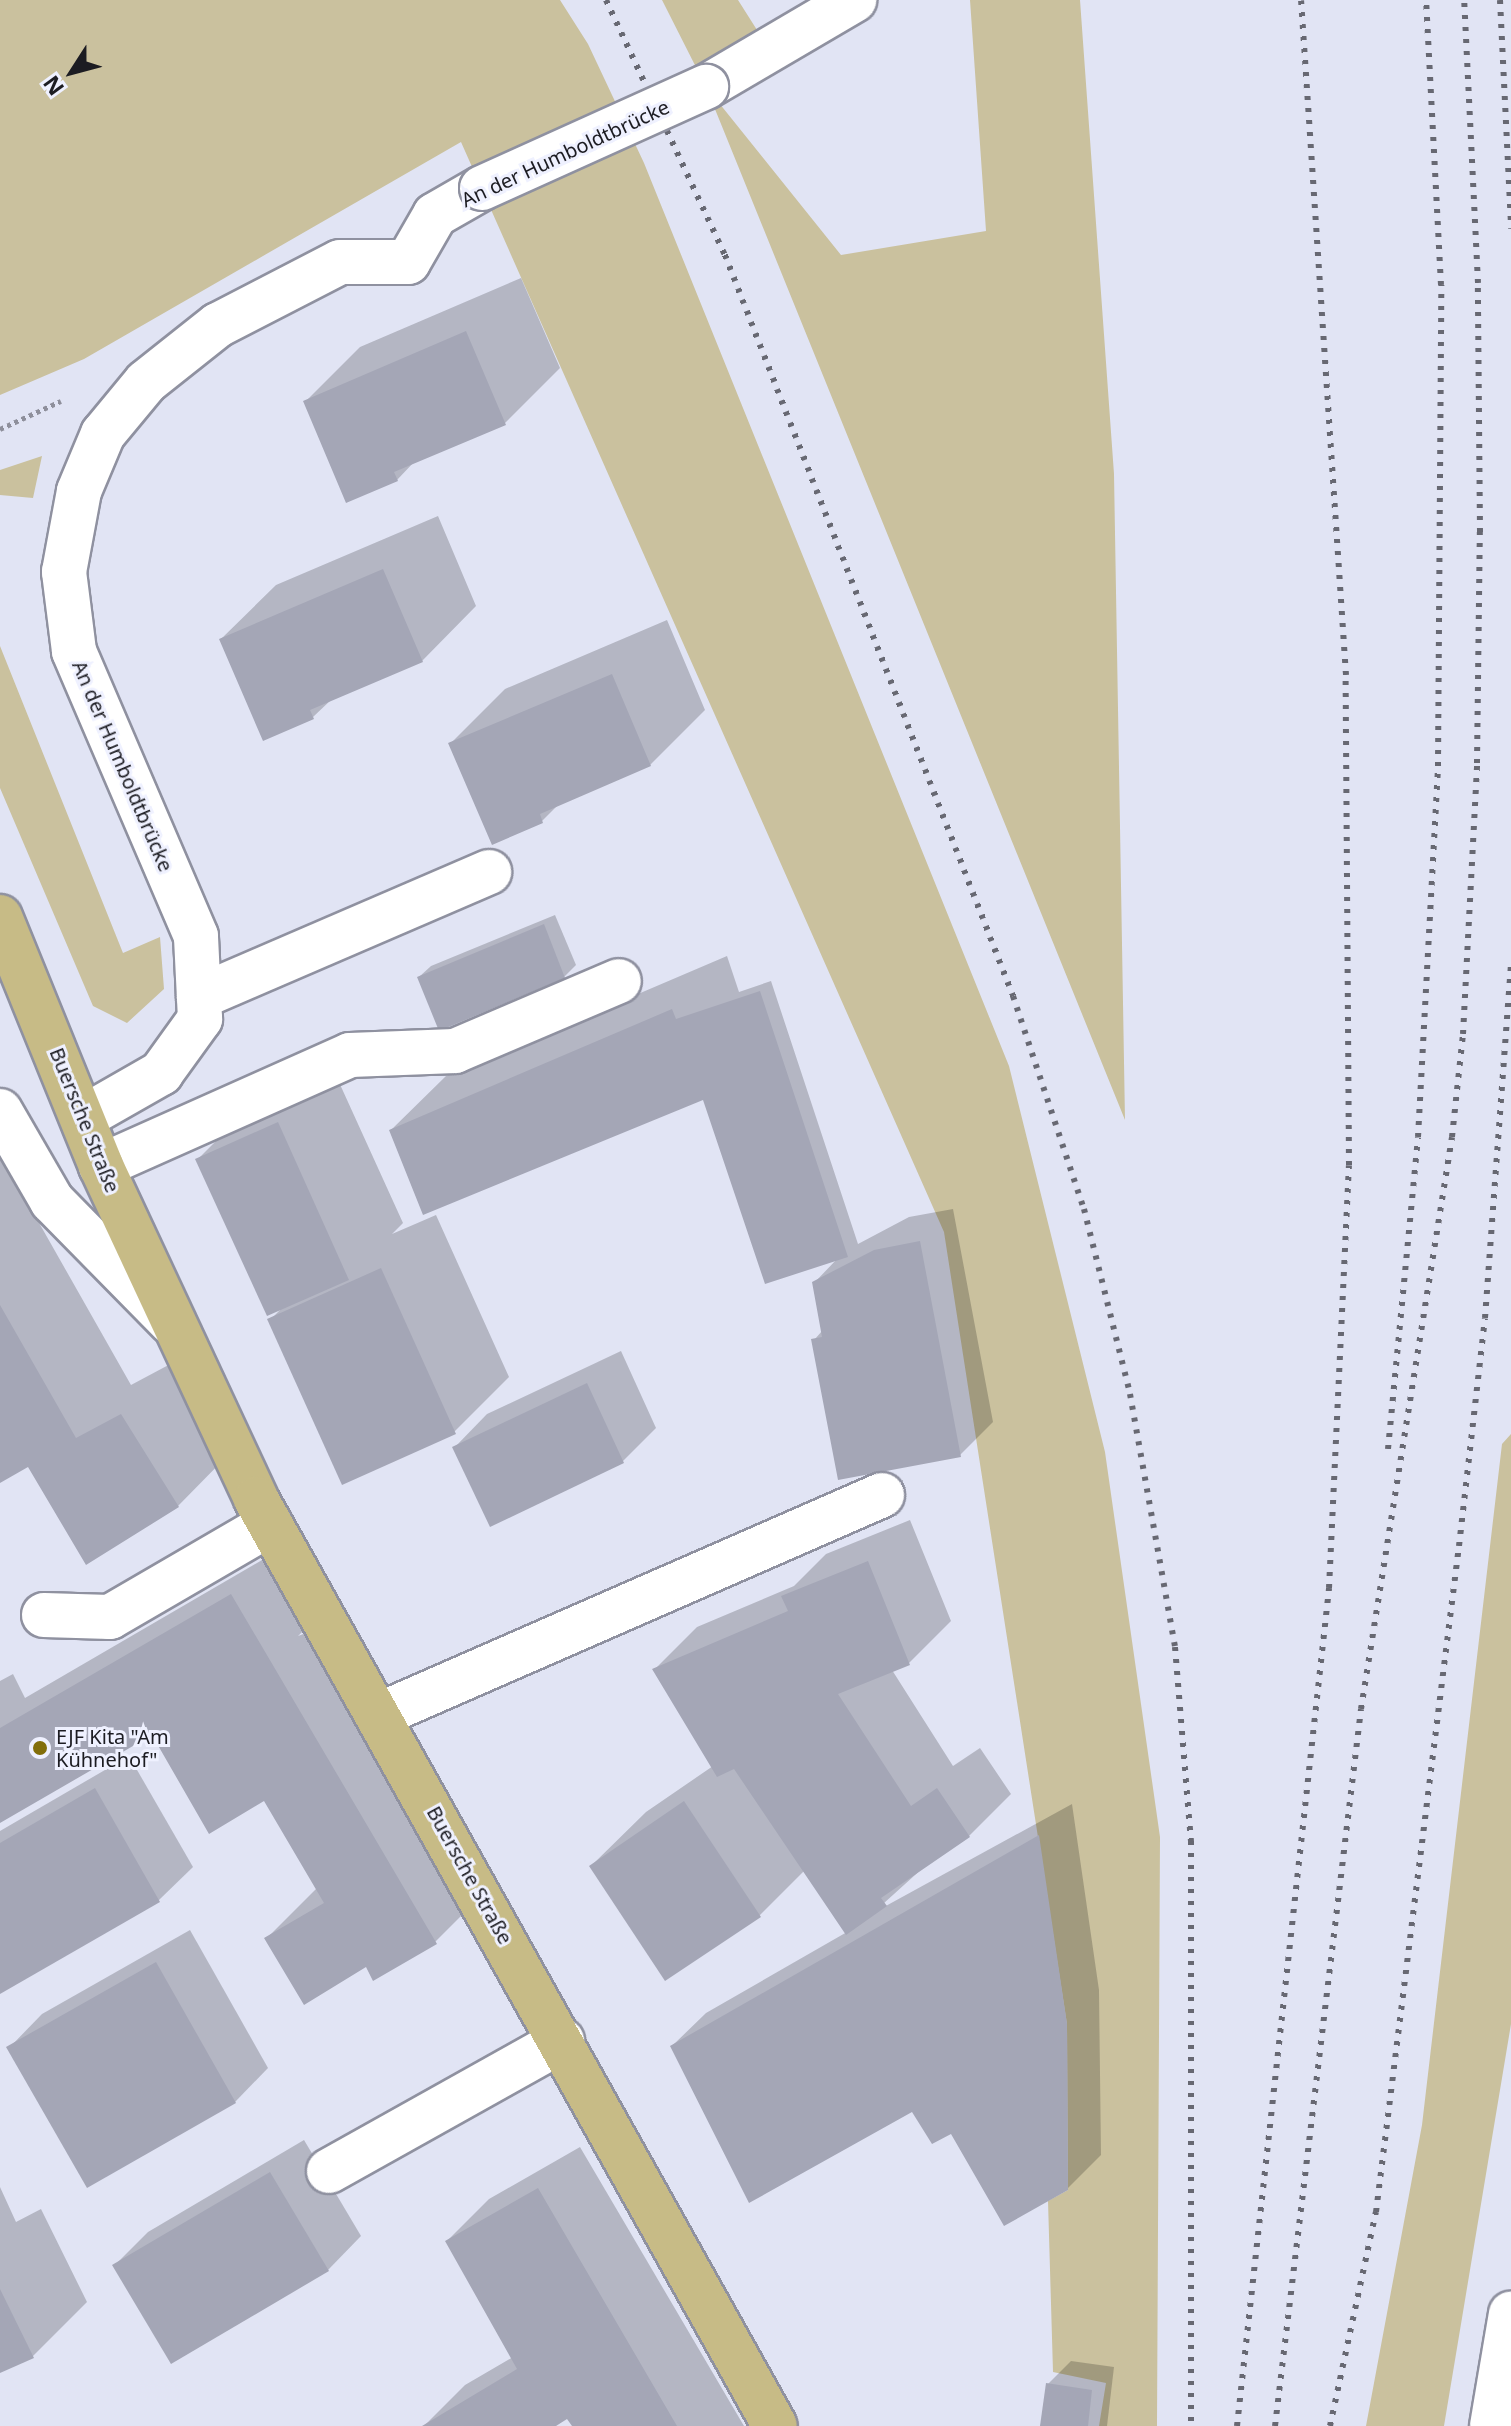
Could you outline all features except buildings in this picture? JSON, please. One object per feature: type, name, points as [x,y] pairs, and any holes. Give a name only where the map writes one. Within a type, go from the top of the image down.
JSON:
[{"type":"main road","name":"Buersche Straße","points":[[0,917],[84,1117],[101,1166],[171,1322],[270,1524],[775,2426]]},
{"type":"street","name":"An der Humboldtbrücke","points":[[84,1117],[161,1073],[200,1019],[196,936],[74,651],[64,572],[79,491],[103,434],[146,382],[218,325],[340,262],[408,262],[435,215],[482,188],[706,87],[854,0]]},
{"type":"street","points":[[199,997],[489,872]]},
{"type":"street","points":[[101,1166],[350,1055],[455,1051],[619,981]]},
{"type":"street","name":"Buersche Straße","points":[[0,1111],[52,1201],[171,1322]]},
{"type":"street","points":[[379,1715],[882,1495]]},
{"type":"street","points":[[44,1615],[110,1617],[270,1524]]},
{"type":"street","points":[[329,2171],[562,2041]]},
{"type":"street","points":[[1492,2426],[1511,2314]]},
{"type":"shaded area","points":[[0,0],[560,0],[588,44],[644,163],[1009,1066],[1105,1452],[1160,1837],[1157,2426],[1099,2426],[1106,2383],[1053,2372],[1048,2201],[1068,2190],[1067,2024],[944,1232],[461,142],[84,359],[0,395]]},
{"type":"shaded area","points":[[662,0],[738,0],[771,52],[707,88],[841,255],[986,231],[970,0],[1080,0],[1114,474],[1125,1120],[706,87]]},
{"type":"shaded area","points":[[42,456],[33,498],[0,495],[0,470]]},
{"type":"shaded area","points":[[0,646],[123,953],[160,937],[164,989],[127,1023],[93,1006],[0,788]]},
{"type":"shaded area","points":[[1511,1434],[1511,2024],[1444,2426],[1366,2426],[1422,2125],[1502,1444]]},
{"type":"railway","points":[[606,0],[725,255],[1013,996],[1084,1209],[1130,1394],[1175,1647],[1191,1841],[1191,2426]]},
{"type":"railway","points":[[1237,2426],[1329,1588],[1349,1165],[1346,675],[1301,0]]},
{"type":"railway","points":[[1388,1449],[1418,1137],[1438,766],[1441,285],[1426,0]]},
{"type":"railway","points":[[1275,2426],[1361,1709],[1452,1137],[1463,1034],[1477,763],[1480,532],[1478,283],[1464,0]]},
{"type":"railway","points":[[1500,0],[1511,229]]},
{"type":"railway","points":[[1330,2426],[1376,2212],[1459,1546],[1485,1318],[1511,961]]},
{"type":"place","name":"EJF Kita \"Am Kühnehof\"","points":[[40,1748]]}]
